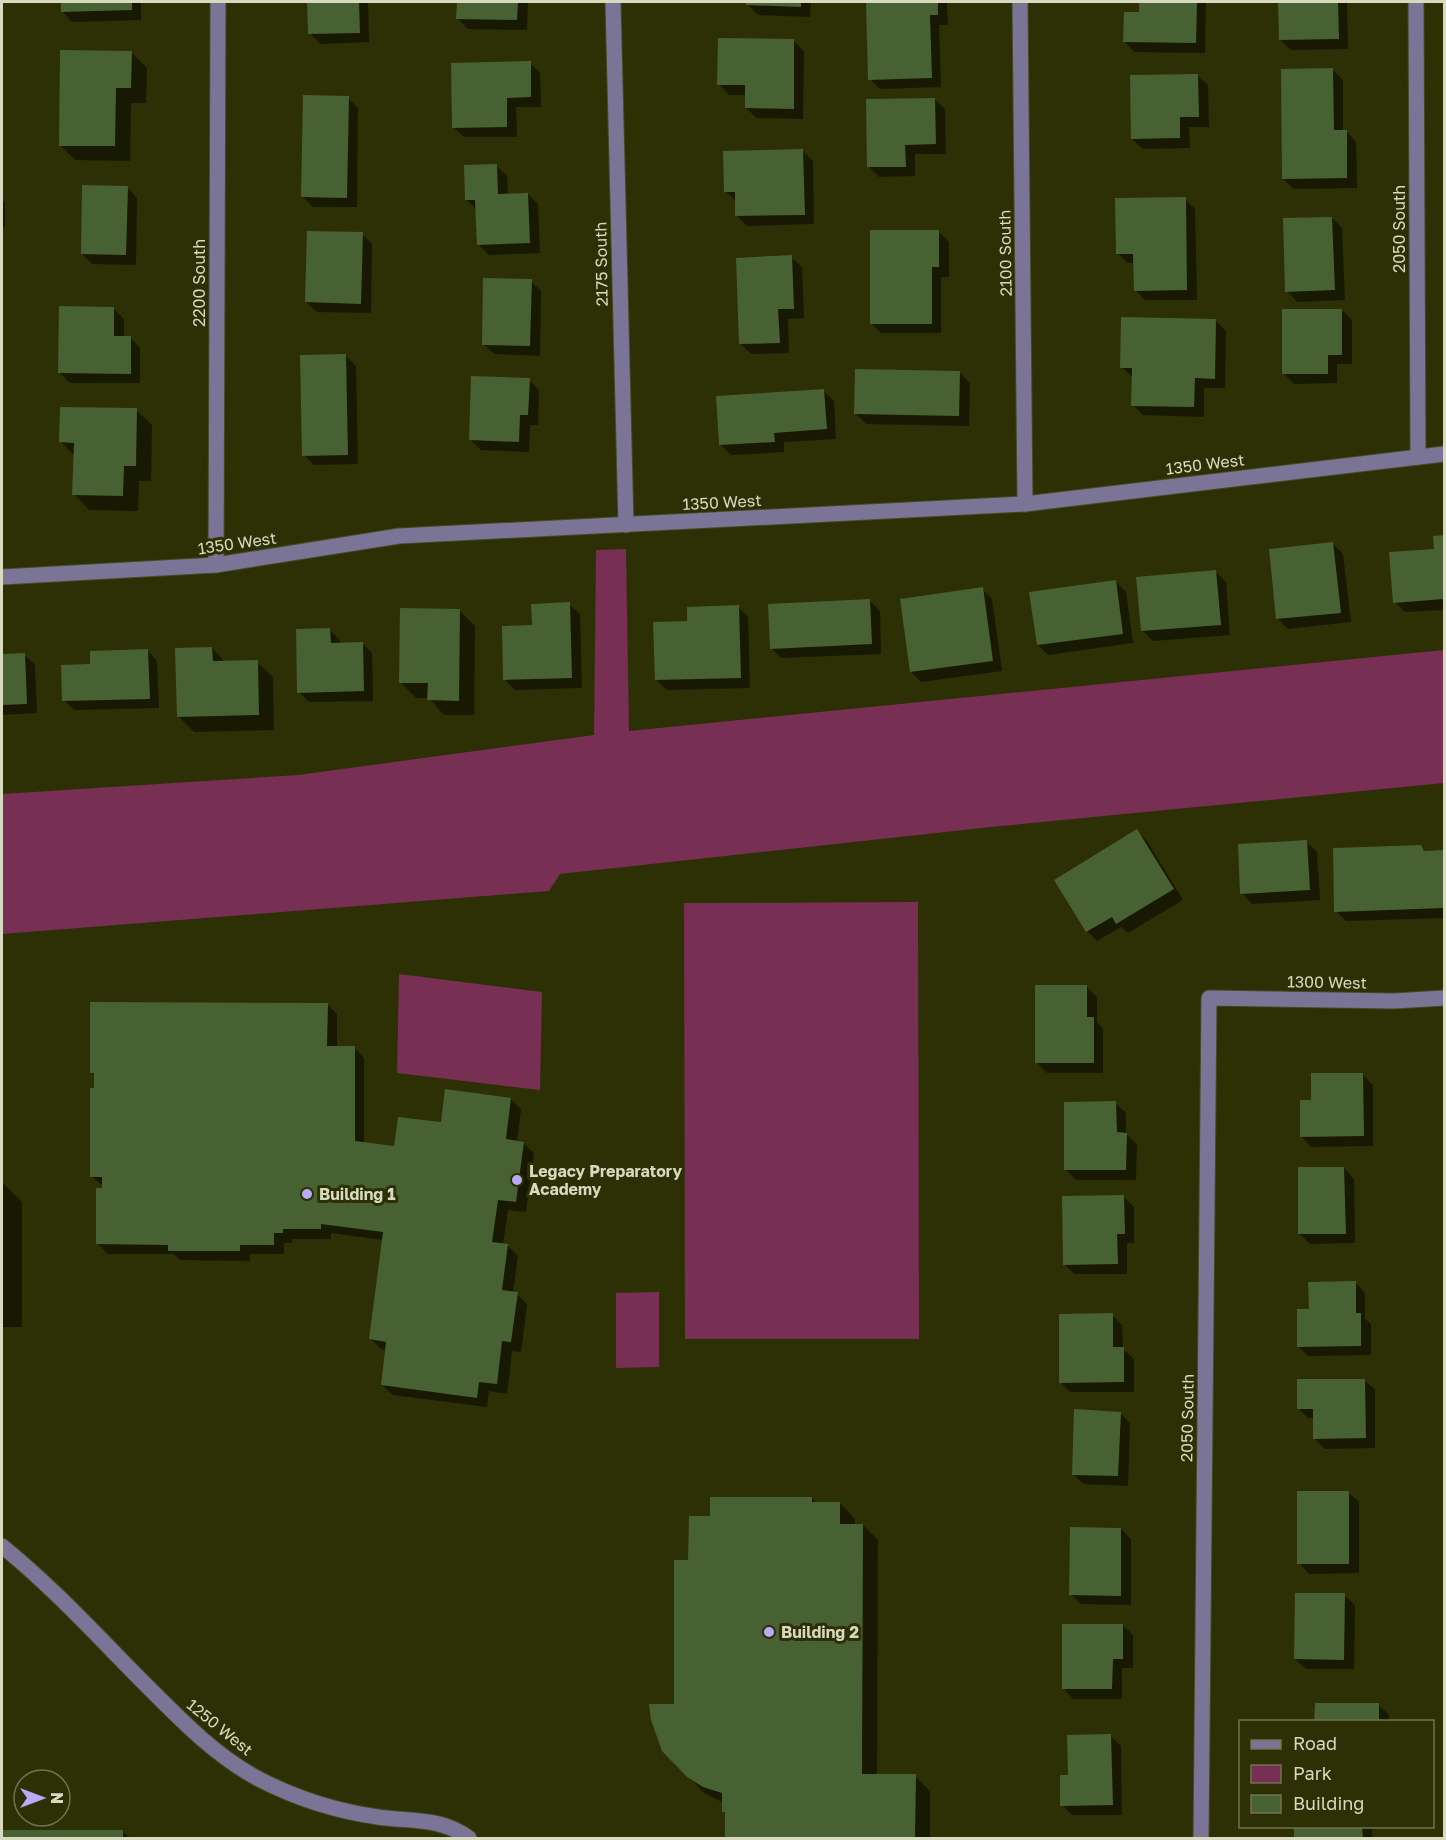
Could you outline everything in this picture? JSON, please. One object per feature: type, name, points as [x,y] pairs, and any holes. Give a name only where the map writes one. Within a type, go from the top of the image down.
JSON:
[{"type":"street","name":"2200 South","points":[[216,566],[218,2]]},
{"type":"street","name":"2175 South","points":[[613,2],[626,525]]},
{"type":"street","name":"2100 South","points":[[1020,2],[1026,504]]},
{"type":"street","name":"2050 South","points":[[1416,2],[1418,457]]},
{"type":"street","name":"1350 West","points":[[2,577],[216,566],[399,536],[1026,504],[1444,454]]},
{"type":"street","name":"2050 South","points":[[1201,1839],[1209,998]]},
{"type":"street","name":"1300 West","points":[[1209,998],[1394,1001],[1444,998]]},
{"type":"street","name":"1250 West","points":[[2,1546],[37,1577],[203,1741],[230,1761],[286,1792],[316,1804],[379,1817],[445,1825],[469,1839]]},
{"type":"green space","points":[[626,549],[629,731],[1444,650],[1444,783],[991,827],[560,874],[549,891],[2,934],[2,794],[298,775],[594,735],[596,550]]},
{"type":"green space","points":[[918,902],[919,1339],[685,1339],[684,903]]},
{"type":"green space","points":[[399,974],[542,992],[540,1090],[397,1073]]},
{"type":"green space","points":[[659,1292],[659,1367],[616,1368],[616,1293]]},
{"type":"building","points":[[61,2],[132,2],[132,10],[61,12]]},
{"type":"building","points":[[307,2],[359,2],[360,33],[308,34]]},
{"type":"building","points":[[457,2],[518,2],[517,20],[456,19]]},
{"type":"building","points":[[746,2],[801,2],[801,7],[746,5]]},
{"type":"building","points":[[866,2],[938,2],[938,15],[930,15],[932,78],[868,80]]},
{"type":"building","points":[[1139,2],[1197,2],[1196,43],[1123,42],[1124,12],[1139,12]]},
{"type":"building","points":[[1278,2],[1338,2],[1339,39],[1279,40]]},
{"type":"building","points":[[718,38],[794,39],[794,109],[745,108],[745,85],[717,85]]},
{"type":"building","points":[[60,50],[132,51],[131,88],[116,88],[115,146],[59,146]]},
{"type":"building","points":[[531,61],[531,97],[507,98],[507,127],[452,128],[451,63]]},
{"type":"building","points":[[1333,68],[1334,130],[1347,130],[1347,178],[1282,179],[1281,69]]},
{"type":"building","points":[[1198,74],[1199,117],[1180,117],[1180,138],[1131,139],[1130,75]]},
{"type":"building","points":[[303,95],[349,96],[347,198],[301,197]]},
{"type":"building","points":[[935,98],[936,144],[905,145],[906,167],[867,167],[866,99]]},
{"type":"building","points":[[803,149],[805,215],[735,216],[735,192],[724,192],[723,151]]},
{"type":"building","points":[[497,164],[498,194],[528,193],[530,243],[477,245],[475,200],[465,200],[464,165]]},
{"type":"building","points":[[82,185],[128,186],[126,255],[81,254]]},
{"type":"building","points":[[1186,197],[1187,290],[1134,291],[1133,254],[1116,254],[1115,198]]},
{"type":"building","points":[[1332,217],[1335,290],[1285,292],[1283,218]]},
{"type":"building","points":[[870,230],[939,230],[939,267],[932,267],[932,324],[870,324]]},
{"type":"building","points":[[307,231],[363,232],[361,304],[305,302]]},
{"type":"building","points":[[792,255],[794,309],[778,309],[780,343],[739,344],[736,258]]},
{"type":"building","points":[[483,278],[532,279],[530,346],[482,345]]},
{"type":"building","points":[[59,306],[114,307],[114,336],[131,336],[131,374],[58,373]]},
{"type":"building","points":[[1282,309],[1342,309],[1342,355],[1328,355],[1328,374],[1282,374]]},
{"type":"building","points":[[1121,317],[1216,319],[1215,379],[1195,378],[1194,407],[1131,406],[1132,368],[1120,368]]},
{"type":"building","points":[[346,354],[348,455],[302,456],[300,355]]},
{"type":"building","points":[[855,369],[960,371],[959,416],[854,414]]},
{"type":"building","points":[[471,376],[530,378],[528,415],[520,415],[519,442],[469,440]]},
{"type":"building","points":[[824,389],[827,429],[774,433],[775,442],[719,445],[716,396]]},
{"type":"building","points":[[60,407],[137,408],[136,466],[124,466],[123,496],[72,495],[74,443],[59,442]]},
{"type":"building","points":[[1444,535],[1444,599],[1393,603],[1389,552],[1434,549],[1433,536]]},
{"type":"building","points":[[1333,542],[1341,613],[1276,619],[1269,549]]},
{"type":"building","points":[[1216,570],[1221,625],[1141,631],[1136,577]]},
{"type":"building","points":[[1116,580],[1123,634],[1037,645],[1029,592]]},
{"type":"building","points":[[983,587],[993,661],[910,672],[900,599]]},
{"type":"building","points":[[870,599],[872,644],[770,649],[768,604]]},
{"type":"building","points":[[570,602],[572,678],[503,680],[502,626],[532,625],[531,604]]},
{"type":"building","points":[[739,605],[741,678],[655,680],[653,622],[687,621],[687,607]]},
{"type":"building","points":[[400,608],[460,609],[459,701],[427,700],[428,683],[399,683]]},
{"type":"building","points":[[330,628],[331,643],[363,642],[364,691],[297,693],[296,629]]},
{"type":"building","points":[[212,647],[213,661],[258,660],[259,715],[177,717],[175,648]]},
{"type":"building","points":[[148,649],[150,699],[62,701],[61,665],[90,664],[90,651]]},
{"type":"building","points":[[25,653],[27,704],[2,705],[2,654]]},
{"type":"building","points":[[1137,829],[1174,889],[1116,924],[1112,917],[1086,932],[1054,880]]},
{"type":"building","points":[[1307,840],[1310,890],[1240,894],[1238,844]]},
{"type":"building","points":[[1421,845],[1424,851],[1444,850],[1444,908],[1334,912],[1333,848]]},
{"type":"building","points":[[1035,985],[1087,985],[1087,1017],[1094,1017],[1094,1063],[1035,1063]]},
{"type":"building","name":"Building 1","points":[[90,1002],[328,1003],[327,1046],[355,1046],[355,1141],[394,1146],[398,1117],[441,1122],[445,1089],[511,1098],[506,1139],[524,1142],[516,1202],[498,1200],[492,1242],[508,1244],[502,1290],[518,1292],[511,1342],[502,1341],[497,1384],[479,1382],[477,1398],[381,1385],[386,1342],[369,1339],[383,1232],[321,1224],[321,1229],[283,1229],[283,1233],[274,1233],[274,1245],[240,1245],[240,1251],[168,1251],[168,1245],[96,1244],[96,1188],[102,1188],[102,1177],[90,1177],[90,1088],[94,1088],[94,1073],[90,1073]]},
{"type":"building","points":[[1311,1073],[1363,1073],[1364,1136],[1300,1137],[1300,1100],[1311,1100]]},
{"type":"building","points":[[1116,1101],[1117,1132],[1127,1133],[1126,1170],[1064,1170],[1064,1102]]},
{"type":"building","points":[[1298,1167],[1344,1167],[1346,1234],[1298,1234]]},
{"type":"building","points":[[1124,1195],[1125,1234],[1117,1234],[1118,1264],[1063,1265],[1062,1196]]},
{"type":"building","points":[[1356,1281],[1356,1313],[1361,1313],[1361,1346],[1297,1347],[1297,1309],[1309,1309],[1308,1282]]},
{"type":"building","points":[[1113,1313],[1113,1347],[1124,1347],[1124,1382],[1059,1383],[1059,1314]]},
{"type":"building","points":[[1297,1379],[1365,1379],[1366,1438],[1313,1439],[1313,1409],[1297,1409]]},
{"type":"building","points":[[1074,1409],[1121,1412],[1118,1476],[1072,1475]]},
{"type":"building","points":[[1297,1491],[1349,1491],[1349,1564],[1297,1564]]},
{"type":"building","name":"Building 2","points":[[710,1497],[812,1497],[812,1502],[840,1502],[840,1524],[863,1524],[862,1774],[916,1774],[915,1838],[725,1838],[722,1793],[703,1787],[687,1777],[662,1751],[651,1720],[649,1704],[674,1704],[674,1560],[688,1560],[689,1516],[710,1516]]},
{"type":"building","points":[[1070,1527],[1121,1528],[1121,1596],[1069,1595]]},
{"type":"building","points":[[1295,1593],[1345,1593],[1344,1660],[1294,1659]]},
{"type":"building","points":[[1062,1624],[1123,1624],[1123,1659],[1113,1659],[1112,1689],[1062,1689]]},
{"type":"building","points":[[1315,1703],[1379,1703],[1379,1720],[1314,1720]]},
{"type":"building","points":[[1111,1734],[1113,1805],[1060,1806],[1060,1775],[1068,1775],[1067,1735]]},
{"type":"building","points":[[1294,1828],[1362,1828],[1363,1838],[1294,1838]]},
{"type":"building","points":[[2,1830],[123,1830],[123,1838],[2,1838]]},
{"type":"place","name":"Legacy Preparatory Academy","points":[[517,1180]]},
{"type":"place","name":"Building 1","points":[[307,1194]]},
{"type":"place","name":"Building 2","points":[[769,1632]]}]
